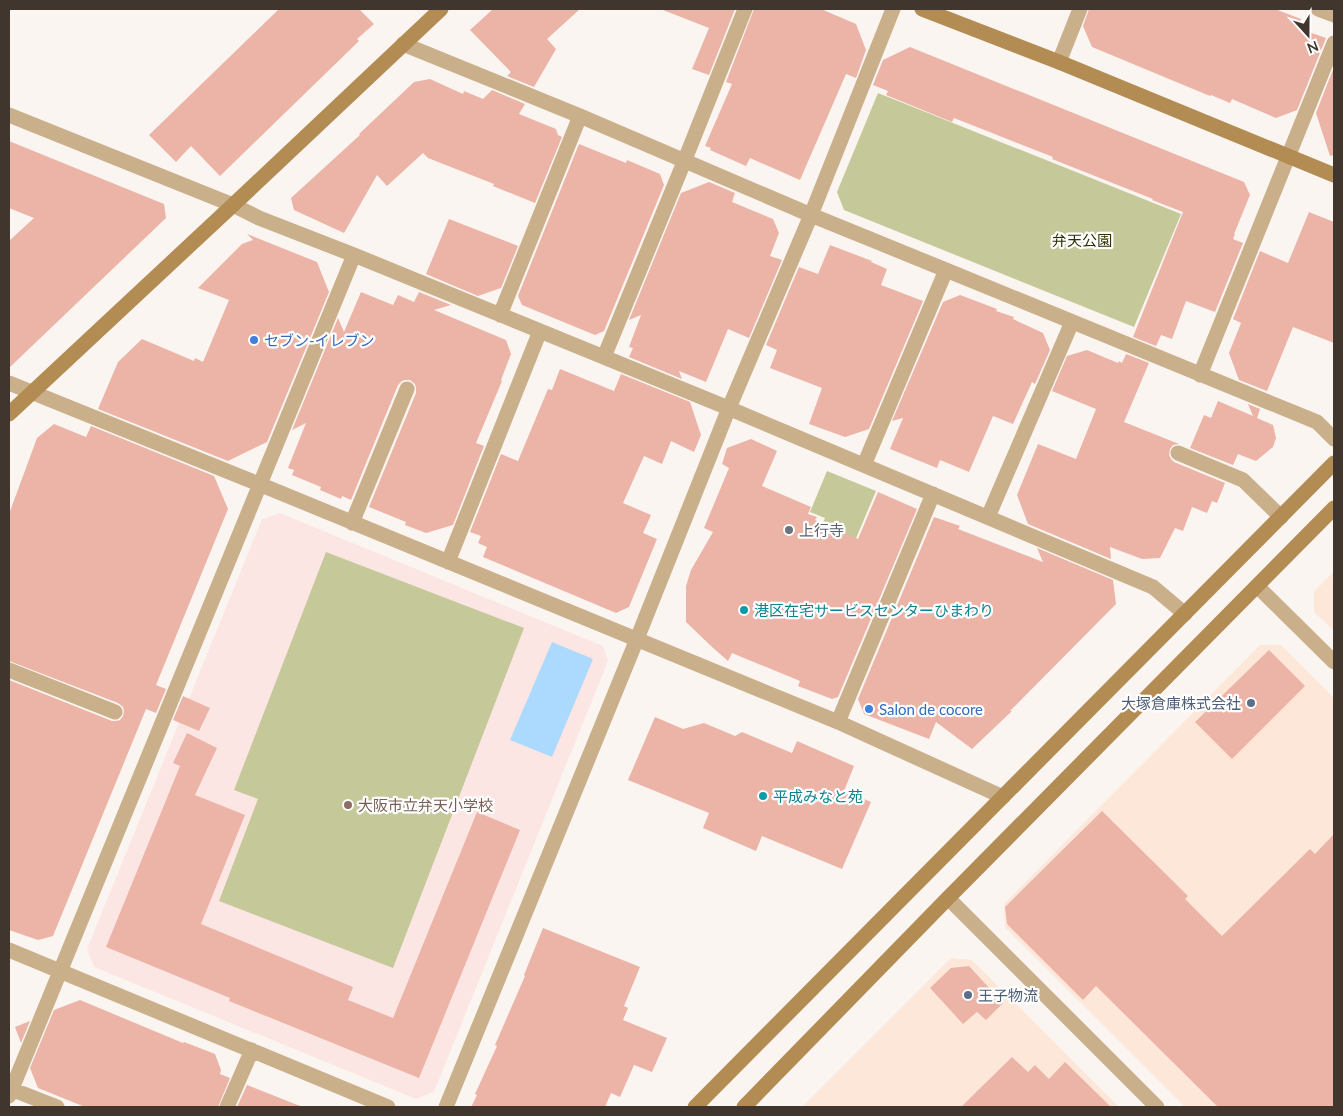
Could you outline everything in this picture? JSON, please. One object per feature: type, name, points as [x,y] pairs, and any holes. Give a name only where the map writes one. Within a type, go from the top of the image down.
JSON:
[{"type":"street","points":[[9,414],[441,9]]},
{"type":"street","points":[[604,357],[745,9]]},
{"type":"street","points":[[446,1107],[638,639],[729,408],[811,215],[893,9]]},
{"type":"street","points":[[922,9],[1059,62],[1334,175]]},
{"type":"street","points":[[1059,62],[1080,9]]},
{"type":"street","points":[[1318,9],[1334,15]]},
{"type":"street","points":[[1200,375],[1334,43]]},
{"type":"street","points":[[404,44],[580,116],[811,215],[1317,422],[1334,438]]},
{"type":"street","points":[[9,115],[729,408],[988,517],[1152,587],[1185,614]]},
{"type":"street","points":[[500,315],[580,116]]},
{"type":"street","points":[[57,1107],[10,1092],[354,255]]},
{"type":"street","points":[[864,465],[946,270]]},
{"type":"street","points":[[988,517],[1072,322]]},
{"type":"street","points":[[448,562],[540,331]]},
{"type":"street","points":[[9,383],[260,484],[838,722],[1003,797]]},
{"type":"street","points":[[352,523],[407,389]]},
{"type":"street","points":[[1178,453],[1242,480],[1281,517]]},
{"type":"street","points":[[695,1107],[1334,464]]},
{"type":"street","points":[[838,722],[933,494]]},
{"type":"street","points":[[744,1107],[1334,508]]},
{"type":"street","points":[[1257,586],[1334,662]]},
{"type":"street","points":[[9,670],[115,712]]},
{"type":"street","points":[[948,898],[1157,1107]]},
{"type":"street","points":[[9,950],[388,1107]]},
{"type":"street","points":[[227,1107],[252,1050]]},
{"type":"shaded area","name":"大阪市立弁天小学校","points":[[280,513],[603,646],[608,661],[434,1092],[416,1099],[94,967],[87,949],[262,519]]},
{"type":"shaded area","points":[[1334,571],[1334,631],[1314,612],[1314,592]]},
{"type":"shaded area","points":[[1260,645],[1281,645],[1334,698],[1334,1107],[1185,1107],[1005,927],[1004,904]]},
{"type":"shaded area","points":[[951,958],[972,960],[1119,1107],[802,1107]]},
{"type":"green space","name":"弁天公園","points":[[878,93],[1181,214],[1134,327],[844,210],[837,192]]},
{"type":"green space","points":[[827,471],[876,491],[837,583],[804,569],[825,518],[810,512]]},
{"type":"green space","points":[[326,552],[524,628],[393,968],[219,901],[258,799],[234,790]]},
{"type":"water","points":[[552,642],[593,659],[552,757],[510,740]]},
{"type":"building","points":[[279,9],[359,9],[374,24],[357,39],[359,41],[220,176],[191,146],[176,162],[149,135]]},
{"type":"building","points":[[493,9],[580,9],[547,39],[556,49],[534,87],[507,76],[511,72],[470,30]]},
{"type":"building","points":[[664,9],[735,9],[709,75],[692,69],[709,28]]},
{"type":"building","points":[[754,9],[821,9],[856,24],[866,50],[856,78],[846,74],[800,180],[750,158],[746,166],[705,146],[732,84],[726,82]]},
{"type":"building","points":[[1089,9],[1275,9],[1301,19],[1300,23],[1311,27],[1309,32],[1326,38],[1297,110],[1276,118],[1232,99],[1230,103],[1210,96],[1092,47],[1083,26]]},
{"type":"building","points":[[910,47],[1244,182],[1250,195],[1233,239],[1243,243],[1215,312],[1186,301],[1172,339],[1161,335],[1156,346],[1133,337],[1183,212],[1052,159],[1053,157],[954,118],[952,122],[886,95],[888,91],[873,85],[883,60]]},
{"type":"building","points":[[1334,67],[1334,155],[1330,156],[1316,113]]},
{"type":"building","points":[[430,79],[463,94],[464,91],[483,99],[492,90],[525,104],[519,114],[556,129],[558,135],[562,137],[535,203],[493,186],[494,184],[428,158],[423,153],[387,186],[377,175],[344,233],[294,210],[291,198],[360,135],[414,82]]},
{"type":"building","points":[[9,141],[164,204],[166,218],[9,368],[9,241],[34,218],[9,208]]},
{"type":"building","points":[[579,144],[626,163],[627,160],[660,174],[664,185],[604,331],[595,335],[522,305],[518,296]]},
{"type":"building","points":[[709,182],[735,193],[732,202],[773,219],[779,233],[770,256],[782,260],[749,338],[728,329],[706,382],[679,371],[682,379],[629,357],[633,348],[629,347],[641,315],[629,320],[681,193]]},
{"type":"building","points":[[1309,212],[1334,222],[1334,343],[1293,327],[1267,391],[1239,380],[1229,353],[1241,323],[1233,319],[1260,251],[1288,263]]},
{"type":"building","points":[[449,219],[518,246],[501,288],[478,296],[426,274]]},
{"type":"building","points":[[247,234],[317,262],[329,292],[267,442],[228,461],[98,409],[118,362],[142,339],[194,361],[195,358],[203,362],[229,300],[198,288],[242,244],[253,240]]},
{"type":"building","points":[[830,245],[872,261],[887,269],[881,285],[923,301],[869,429],[845,437],[809,424],[822,388],[770,368],[777,350],[766,345],[799,267],[818,274]]},
{"type":"building","points":[[361,292],[393,305],[398,295],[414,302],[419,292],[451,305],[434,310],[506,340],[511,354],[502,381],[476,443],[484,446],[453,525],[426,533],[405,525],[406,522],[369,507],[416,393],[415,384],[410,380],[402,381],[398,385],[351,500],[342,496],[341,499],[320,490],[321,487],[292,475],[294,470],[288,468],[306,423],[292,430],[338,318],[344,332]]},
{"type":"building","points":[[960,295],[997,309],[996,311],[1014,317],[1013,319],[1043,333],[1050,350],[1035,384],[1032,382],[1013,424],[993,416],[969,472],[940,460],[937,468],[890,449],[903,418],[892,421],[943,302]]},
{"type":"building","points":[[1087,350],[1118,363],[1119,361],[1122,363],[1126,354],[1149,363],[1124,422],[1179,444],[1173,445],[1170,449],[1169,455],[1174,462],[1225,483],[1217,503],[1212,501],[1207,513],[1192,507],[1183,531],[1175,528],[1160,558],[1142,559],[1110,547],[1111,559],[1028,524],[1017,495],[1038,444],[1076,459],[1096,409],[1052,391],[1067,356]]},
{"type":"building","points":[[560,369],[614,391],[621,374],[690,402],[701,435],[694,452],[671,441],[662,464],[644,456],[623,503],[651,515],[643,533],[657,539],[629,607],[616,613],[483,557],[487,547],[478,543],[481,536],[470,532],[501,454],[518,461],[548,389],[552,390]]},
{"type":"building","points":[[1218,401],[1253,416],[1248,404],[1260,409],[1257,418],[1273,425],[1276,438],[1273,447],[1256,461],[1238,454],[1233,465],[1190,448],[1204,415],[1211,418]]},
{"type":"building","points":[[54,424],[86,437],[91,426],[214,476],[228,509],[156,685],[166,689],[156,713],[146,709],[53,936],[38,940],[9,930],[9,680],[112,721],[120,720],[124,711],[123,707],[118,703],[9,661],[9,514],[37,438]]},
{"type":"building","points":[[751,439],[777,451],[762,486],[811,507],[808,514],[817,517],[815,520],[858,539],[878,492],[917,509],[838,697],[832,699],[798,686],[800,681],[732,653],[728,661],[686,622],[686,586],[691,570],[713,532],[704,528],[729,468],[722,464],[727,448]]},
{"type":"building","points":[[934,517],[960,526],[958,529],[1043,562],[1037,548],[1113,580],[1116,604],[1010,711],[1012,711],[972,749],[936,722],[929,739],[864,714],[858,699]]},
{"type":"building","points":[[1269,650],[1305,686],[1232,759],[1195,722]]},
{"type":"building","points":[[183,696],[210,708],[199,731],[173,720]]},
{"type":"building","name":"平成みなと苑","points":[[655,717],[683,729],[704,723],[735,736],[742,732],[792,753],[797,741],[854,766],[844,791],[871,802],[842,869],[762,836],[756,851],[703,828],[709,813],[628,780]]},
{"type":"building","points":[[187,733],[217,748],[195,795],[245,815],[201,924],[353,987],[348,1000],[393,1018],[477,812],[520,830],[419,1078],[229,1001],[230,998],[106,947],[180,766],[173,763]]},
{"type":"building","points":[[1102,811],[1188,896],[1185,899],[1222,936],[1310,849],[1315,854],[1334,834],[1334,1107],[1218,1107],[1096,986],[1083,1000],[1007,924],[1005,907]]},
{"type":"building","points":[[543,928],[640,967],[624,1006],[628,1008],[623,1020],[667,1038],[652,1072],[634,1065],[620,1097],[611,1093],[605,1107],[471,1107],[497,1046],[495,1045],[525,976]]},
{"type":"building","points":[[969,966],[1003,1003],[986,1020],[977,1012],[963,1024],[930,988],[951,968]]},
{"type":"building","points":[[80,1000],[183,1043],[215,1054],[221,1070],[220,1074],[230,1078],[218,1107],[85,1107],[38,1088],[30,1068],[54,1010]]},
{"type":"building","points":[[30,1021],[21,1043],[15,1027]]},
{"type":"building","points":[[1012,1057],[1028,1072],[1035,1065],[1049,1079],[1065,1062],[1111,1107],[961,1107]]},
{"type":"building","points":[[247,1085],[300,1106],[300,1107],[237,1107]]},
{"type":"place","name":"セブン-イレブン","points":[[254,340]]},
{"type":"place","name":"上行寺","points":[[789,530]]},
{"type":"place","name":"港区在宅サービスセンターひまわり","points":[[744,610]]},
{"type":"place","name":"大塚倉庫株式会社","points":[[1251,703]]},
{"type":"place","name":"Salon de cocore","points":[[869,709]]},
{"type":"place","name":"平成みなと苑","points":[[763,796]]},
{"type":"place","name":"大阪市立弁天小学校","points":[[348,805]]},
{"type":"place","name":"王子物流","points":[[968,995]]}]
